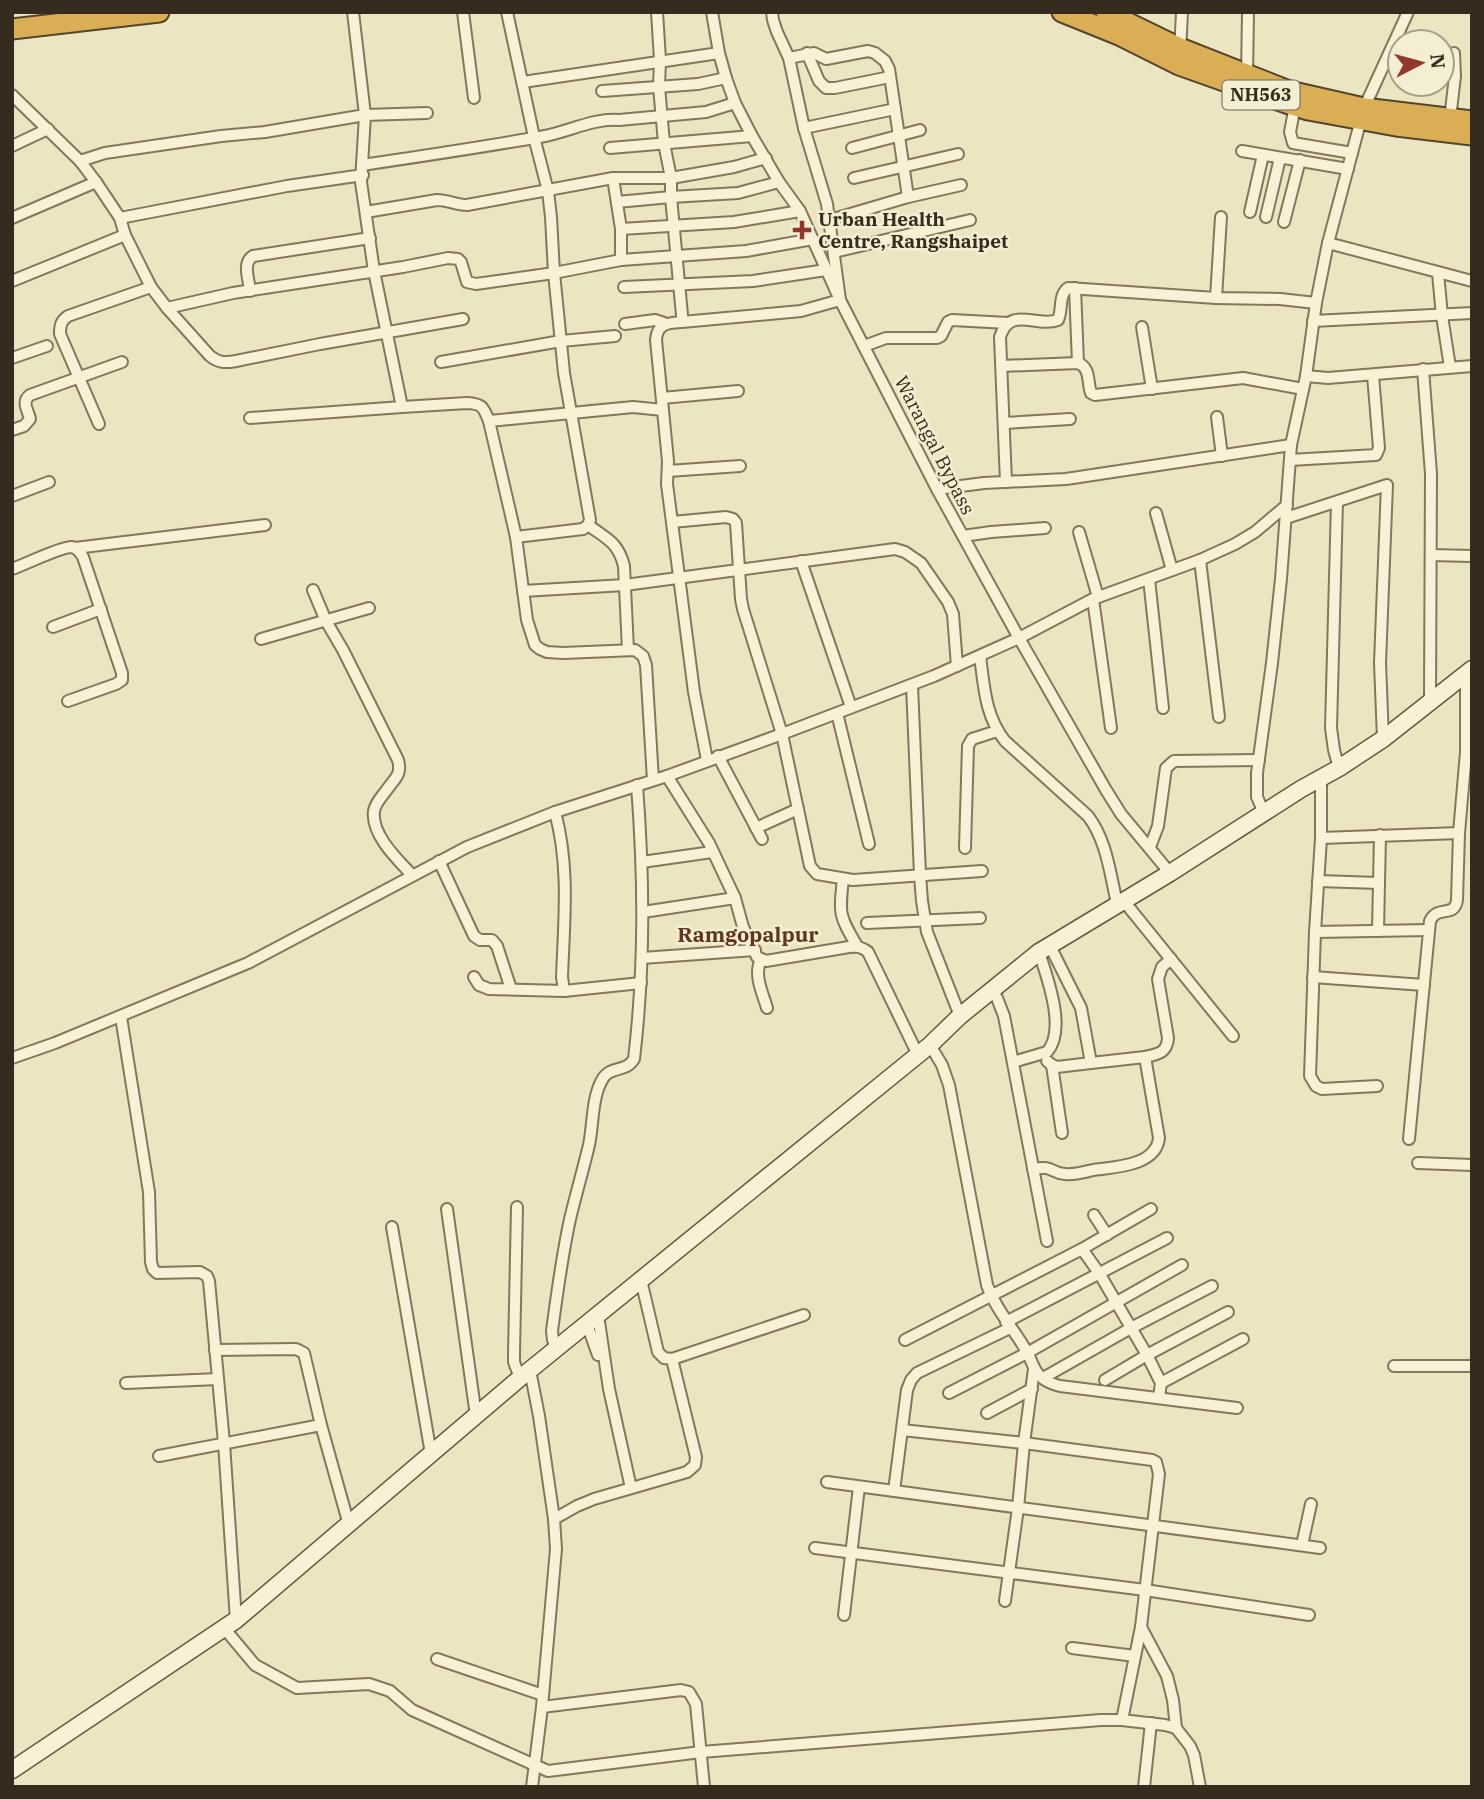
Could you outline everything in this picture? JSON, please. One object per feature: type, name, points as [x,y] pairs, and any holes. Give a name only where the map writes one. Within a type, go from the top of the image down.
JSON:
[{"type":"highway","points":[[12,29],[46,19],[159,12]]},
{"type":"highway","name":"NH563","points":[[1062,12],[1119,36],[1247,75],[1396,126],[1472,135]]},
{"type":"highway","name":"NH563","points":[[1106,12],[1179,56],[1308,110],[1472,121]]},
{"type":"main road","points":[[12,1770],[230,1624],[556,1348],[924,1050],[960,1016],[1044,949],[1339,768],[1383,739],[1469,671]]},
{"type":"street","points":[[353,12],[365,115],[361,182],[374,271],[402,407]]},
{"type":"street","points":[[463,12],[474,99]]},
{"type":"street","points":[[507,12],[548,191],[564,373],[590,512],[588,525],[583,529],[516,537]]},
{"type":"street","points":[[657,12],[659,87],[664,143],[671,178],[682,322]]},
{"type":"street","name":"Warangal Bypass","points":[[712,12],[719,53],[735,103],[779,182],[800,211],[840,300],[937,489],[1106,790],[1121,814],[1170,873]]},
{"type":"street","points":[[625,324],[655,320],[664,323],[682,322],[801,311],[840,300],[824,194],[804,128],[789,58],[777,32],[772,12]]},
{"type":"street","points":[[1179,56],[1182,12]]},
{"type":"street","points":[[1247,75],[1248,12]]},
{"type":"street","points":[[1264,813],[1257,797],[1256,786],[1272,663],[1291,445],[1306,376],[1316,303],[1328,243],[1363,113],[1408,12]]},
{"type":"street","points":[[789,58],[817,53],[827,59],[868,51],[887,65],[908,197]]},
{"type":"street","points":[[523,82],[719,53]]},
{"type":"street","points":[[807,54],[819,81],[826,88],[890,77]]},
{"type":"street","points":[[602,91],[698,85],[726,78]]},
{"type":"street","points":[[12,95],[80,161],[120,218],[125,234],[152,287],[167,308],[218,362],[226,363],[463,319]]},
{"type":"street","points":[[1450,119],[1452,98]]},
{"type":"street","points":[[120,218],[559,133],[607,119],[706,112],[735,103]]},
{"type":"street","points":[[1295,106],[1290,132],[1293,143],[1352,153]]},
{"type":"street","points":[[804,128],[895,109]]},
{"type":"street","points":[[80,161],[105,153],[265,132],[365,115],[427,113]]},
{"type":"street","points":[[12,146],[48,129]]},
{"type":"street","points":[[852,148],[920,130]]},
{"type":"street","points":[[610,148],[752,136]]},
{"type":"street","points":[[1242,151],[1348,169]]},
{"type":"street","points":[[855,178],[958,154]]},
{"type":"street","points":[[1250,212],[1264,155]]},
{"type":"street","points":[[366,212],[437,200],[467,205],[613,178],[671,178],[734,167],[766,158]]},
{"type":"street","points":[[1266,217],[1280,158]]},
{"type":"street","points":[[1284,222],[1300,160]]},
{"type":"street","points":[[613,178],[621,229],[621,260]]},
{"type":"street","points":[[12,218],[96,182]]},
{"type":"street","points":[[617,202],[738,193],[779,182]]},
{"type":"street","points":[[830,220],[961,185]]},
{"type":"street","points":[[621,229],[734,222],[800,211]]},
{"type":"street","points":[[1216,298],[1221,217]]},
{"type":"street","points":[[834,252],[970,220]]},
{"type":"street","points":[[12,281],[125,234]]},
{"type":"street","points":[[250,291],[247,263],[253,256],[370,238]]},
{"type":"street","points":[[167,308],[250,291],[453,258],[461,262],[467,282],[471,284],[554,273],[621,260],[746,251],[813,239]]},
{"type":"street","points":[[1328,243],[1472,281]]},
{"type":"street","points":[[624,288],[753,281],[826,270]]},
{"type":"street","points":[[1438,273],[1450,368]]},
{"type":"street","points":[[99,424],[60,334],[60,326],[68,316],[152,287]]},
{"type":"street","points":[[864,346],[886,338],[937,338],[941,336],[948,322],[953,320],[1008,323],[1021,319],[1052,322],[1058,320],[1062,295],[1068,288],[1316,303]]},
{"type":"street","points":[[1075,288],[1077,363]]},
{"type":"street","points":[[1313,321],[1472,313]]},
{"type":"street","points":[[664,323],[656,340],[667,484],[694,692],[706,760]]},
{"type":"street","points":[[1006,482],[1000,337],[1008,323]]},
{"type":"street","points":[[1142,327],[1152,389]]},
{"type":"street","points":[[441,362],[561,341],[615,336]]},
{"type":"street","points":[[12,358],[47,346]]},
{"type":"street","points":[[12,430],[24,426],[30,419],[25,405],[30,395],[122,362]]},
{"type":"street","points":[[1002,366],[1077,363],[1085,368],[1089,390],[1095,395],[1242,378],[1303,389]]},
{"type":"street","points":[[1306,376],[1328,378],[1472,366]]},
{"type":"street","points":[[1423,369],[1431,474],[1430,701]]},
{"type":"street","points":[[1290,460],[1376,454],[1379,448],[1373,375]]},
{"type":"street","points":[[489,421],[662,404],[738,391]]},
{"type":"street","points":[[250,418],[402,407],[476,404],[482,407],[489,421],[516,537],[530,632],[535,645],[547,652],[628,650],[639,652],[643,656],[646,665],[653,780]]},
{"type":"street","points":[[1217,417],[1222,456]]},
{"type":"street","points":[[1004,423],[1070,419]]},
{"type":"street","points":[[937,489],[1066,478],[1291,445]]},
{"type":"street","points":[[668,471],[740,466]]},
{"type":"street","points":[[12,496],[50,482]]},
{"type":"street","points":[[1286,518],[1387,485],[1380,663],[1383,739]]},
{"type":"street","points":[[1337,502],[1331,728],[1339,768]]},
{"type":"street","points":[[12,1058],[121,1017],[248,964],[467,847],[555,812],[667,776],[782,734],[957,666],[1096,598],[1200,560],[1235,544],[1255,532],[1287,505]]},
{"type":"street","points":[[1156,513],[1172,570]]},
{"type":"street","points":[[672,522],[726,517],[733,519],[737,531],[741,598],[746,621],[782,734],[813,871],[817,874],[857,880],[982,871]]},
{"type":"street","points":[[12,569],[71,547],[265,524]]},
{"type":"street","points":[[588,525],[616,546],[621,553],[628,650]]},
{"type":"street","points":[[963,537],[1045,528]]},
{"type":"street","points":[[1079,532],[1096,598],[1111,728]]},
{"type":"street","points":[[68,701],[122,680],[122,673],[83,557],[75,548]]},
{"type":"street","points":[[523,591],[625,585],[895,549],[921,563],[948,602],[953,614],[957,666]]},
{"type":"street","points":[[1431,555],[1472,556]]},
{"type":"street","points":[[1200,560],[1219,717]]},
{"type":"street","points":[[801,561],[851,707]]},
{"type":"street","points":[[1149,579],[1163,708]]},
{"type":"street","points":[[313,590],[326,621],[398,760],[399,775],[373,810],[374,821],[390,852],[412,875]]},
{"type":"street","points":[[261,639],[369,608]]},
{"type":"street","points":[[53,627],[101,609]]},
{"type":"street","points":[[980,656],[988,712],[997,730],[1005,741],[1088,816],[1102,839],[1120,902],[1171,959],[1233,1036]]},
{"type":"street","points":[[1409,1139],[1429,930],[1433,915],[1453,910],[1456,906],[1469,671]]},
{"type":"street","points":[[912,685],[924,921],[960,1016]]},
{"type":"street","points":[[837,713],[869,844]]},
{"type":"street","points":[[965,848],[968,746],[972,739],[997,730]]},
{"type":"street","points":[[718,756],[759,834],[798,809]]},
{"type":"street","points":[[1150,847],[1158,826],[1168,764],[1174,761],[1259,760]]},
{"type":"street","points":[[667,776],[709,843],[735,898],[743,927],[757,957],[766,961],[857,946]]},
{"type":"street","points":[[1321,778],[1321,838],[1310,1076],[1316,1086],[1322,1088],[1377,1086]]},
{"type":"street","points":[[556,1348],[552,1331],[560,1272],[589,1143],[598,1087],[606,1073],[625,1068],[634,1059],[641,984],[643,912],[637,785]]},
{"type":"street","points":[[555,812],[564,856],[564,991]]},
{"type":"street","points":[[1321,838],[1458,833]]},
{"type":"street","points":[[1378,931],[1380,835]]},
{"type":"street","points":[[642,862],[712,852]]},
{"type":"street","points":[[439,861],[474,936],[480,940],[492,940],[496,946],[511,989]]},
{"type":"street","points":[[844,879],[841,916],[857,946],[868,952],[924,1050],[942,1065],[949,1085],[987,1285],[991,1297],[1027,1353],[1034,1369],[1042,1378],[1060,1386],[1237,1408]]},
{"type":"street","points":[[1318,881],[1379,883]]},
{"type":"street","points":[[643,912],[735,898]]},
{"type":"street","points":[[867,923],[980,918]]},
{"type":"street","points":[[1315,932],[1429,930]]},
{"type":"street","points":[[1013,1062],[1047,1052],[1054,1041],[1055,1009],[1044,949]]},
{"type":"street","points":[[1044,949],[1075,993],[1081,1008],[1091,1063]]},
{"type":"street","points":[[642,958],[755,950]]},
{"type":"street","points":[[1041,1054],[1057,1067],[1161,1053],[1165,1050],[1168,1038],[1158,979],[1162,967],[1171,959]]},
{"type":"street","points":[[761,960],[758,975],[767,1008]]},
{"type":"street","points":[[1313,976],[1424,985]]},
{"type":"street","points":[[474,977],[483,988],[564,991],[641,984]]},
{"type":"street","points":[[991,990],[1002,1007],[1047,1241]]},
{"type":"street","points":[[121,1017],[149,1192],[153,1269],[157,1273],[200,1272],[207,1276],[209,1281],[224,1443],[230,1624],[255,1664],[298,1688],[369,1684],[390,1691],[412,1710],[548,1771],[701,1752],[1101,1720],[1151,1723],[1176,1728]]},
{"type":"street","points":[[1033,1169],[1048,1167],[1065,1174],[1128,1166],[1155,1150],[1158,1138],[1145,1057]]},
{"type":"street","points":[[1052,1065],[1062,1133]]},
{"type":"street","points":[[1418,1163],[1472,1165]]},
{"type":"street","points":[[517,1207],[514,1362],[525,1374],[539,1416],[554,1519],[555,1549],[542,1707],[532,1787]]},
{"type":"street","points":[[447,1209],[476,1416]]},
{"type":"street","points":[[905,1340],[1082,1249],[1151,1209]]},
{"type":"street","points":[[1094,1214],[1107,1235]]},
{"type":"street","points":[[392,1227],[430,1454]]},
{"type":"street","points":[[894,1491],[907,1390],[917,1373],[1167,1238]]},
{"type":"street","points":[[1082,1249],[1147,1355],[1161,1383],[1158,1397]]},
{"type":"street","points":[[949,1393],[1027,1353],[1182,1265]]},
{"type":"street","points":[[641,1280],[658,1352],[664,1358],[672,1359],[804,1315]]},
{"type":"street","points":[[1042,1378],[1212,1286]]},
{"type":"street","points":[[1105,1380],[1228,1312]]},
{"type":"street","points":[[592,1319],[598,1355]]},
{"type":"street","points":[[592,1319],[631,1488]]},
{"type":"street","points":[[1161,1383],[1243,1339]]},
{"type":"street","points":[[215,1350],[301,1350],[306,1359],[349,1525]]},
{"type":"street","points":[[554,1519],[594,1499],[687,1472],[695,1465],[696,1457],[672,1359]]},
{"type":"street","points":[[1394,1366],[1472,1366]]},
{"type":"street","points":[[1005,1601],[1034,1369]]},
{"type":"street","points":[[126,1383],[218,1379]]},
{"type":"street","points":[[987,1413],[1032,1389]]},
{"type":"street","points":[[159,1456],[321,1425]]},
{"type":"street","points":[[902,1430],[1024,1443],[1156,1462],[1159,1474],[1141,1627],[1122,1720]]},
{"type":"street","points":[[827,1482],[1320,1548]]},
{"type":"street","points":[[844,1615],[859,1487]]},
{"type":"street","points":[[1302,1545],[1311,1504]]},
{"type":"street","points":[[815,1548],[1145,1590],[1308,1615]]},
{"type":"street","points":[[1141,1627],[1167,1676],[1176,1728],[1194,1755],[1200,1787]]},
{"type":"street","points":[[1072,1648],[1135,1656]]},
{"type":"street","points":[[437,1658],[543,1695]]},
{"type":"street","points":[[542,1707],[681,1690],[689,1692],[696,1704],[704,1787]]},
{"type":"street","points":[[1144,1787],[1151,1723]]},
{"type":"place","name":"Urban Health Centre, Rangshaipet","points":[[802,230]]},
{"type":"district","name":"Ramgopalpur","points":[[748,935]]}]
